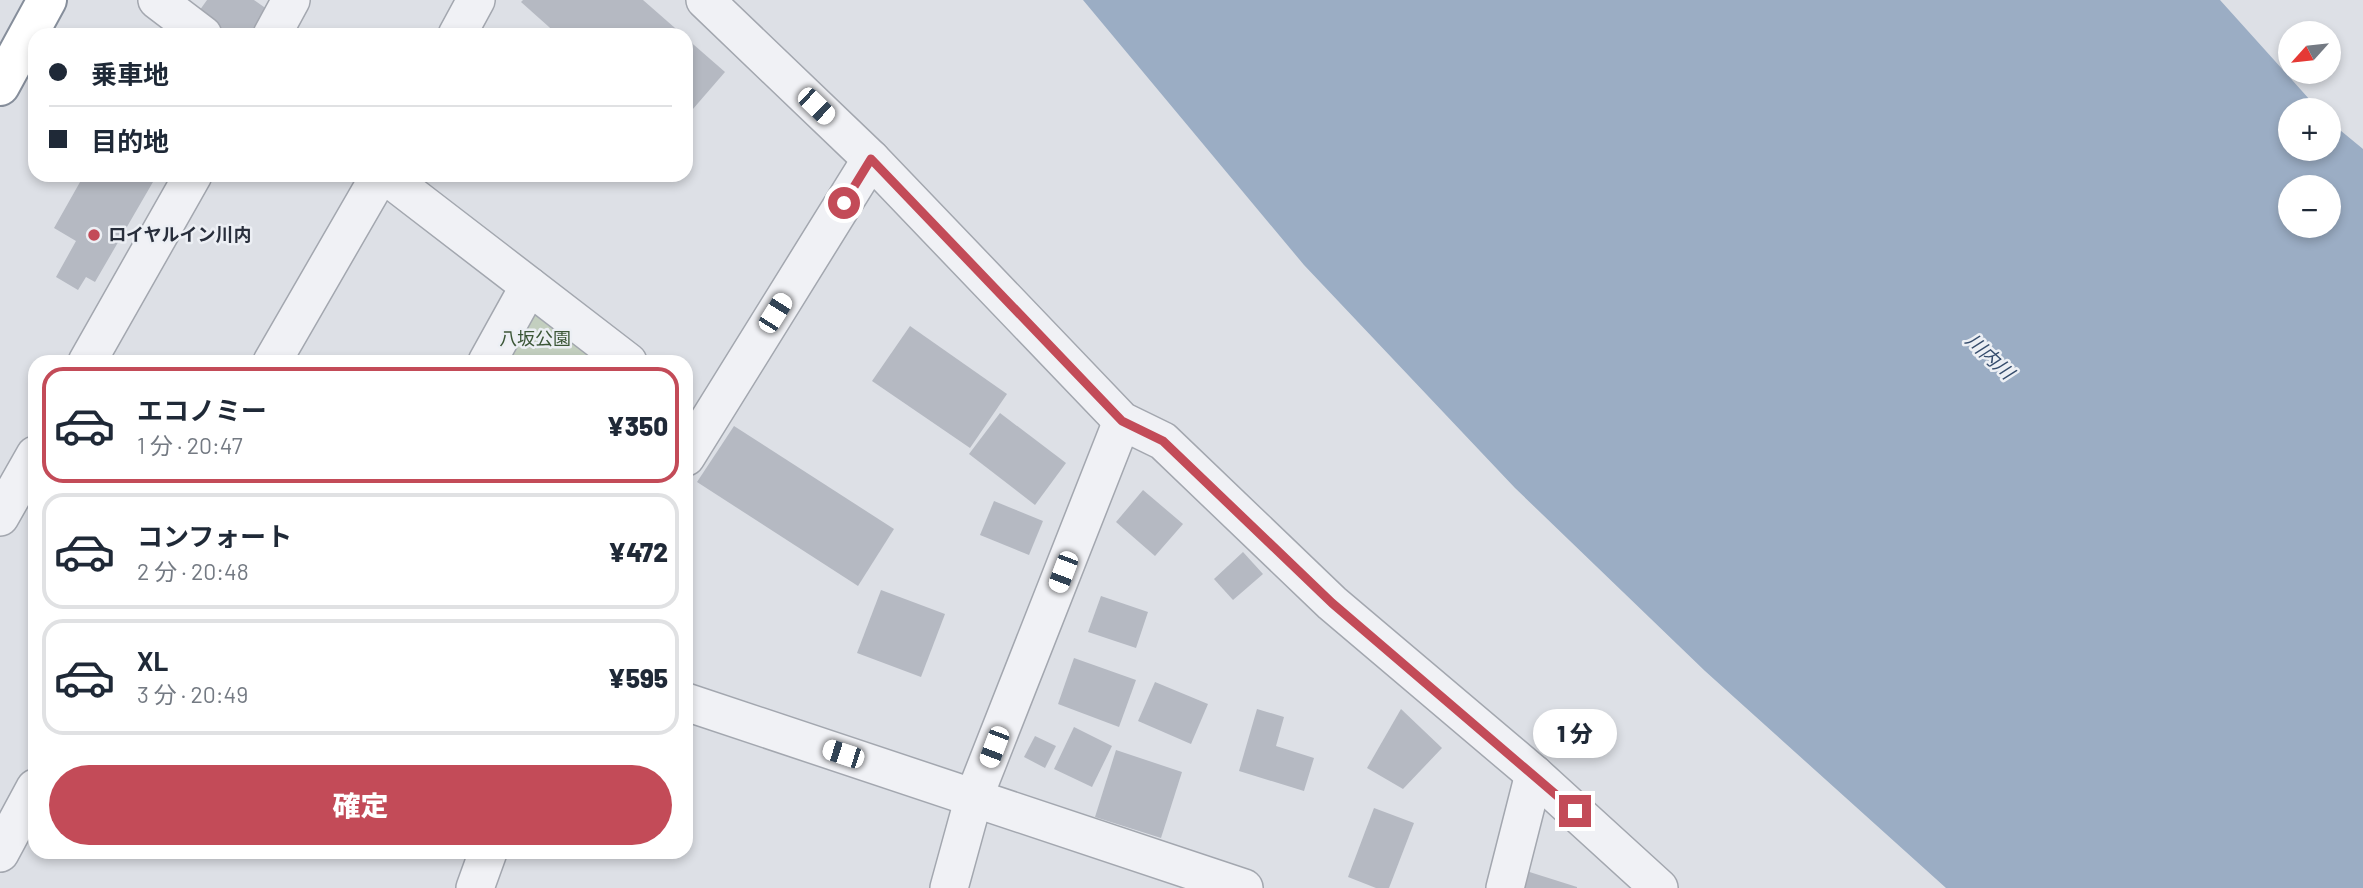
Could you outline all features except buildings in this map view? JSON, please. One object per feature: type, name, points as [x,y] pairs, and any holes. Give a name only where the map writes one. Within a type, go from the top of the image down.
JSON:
[{"type":"highway","points":[[32,28],[47,0]]},
{"type":"highway","points":[[0,86],[28,35]]},
{"type":"street","points":[[157,0],[194,28]]},
{"type":"street","points":[[276,28],[291,0]]},
{"type":"street","points":[[461,28],[476,0]]},
{"type":"street","points":[[705,0],[871,159],[1122,421],[1163,441],[1332,603],[1534,774],[1659,888]]},
{"type":"street","points":[[696,415],[871,159]]},
{"type":"street","points":[[91,355],[189,182]]},
{"type":"street","points":[[276,355],[378,182]]},
{"type":"street","points":[[391,182],[619,355]]},
{"type":"street","points":[[491,355],[529,286]]},
{"type":"street","points":[[949,888],[974,797],[1122,421]]},
{"type":"street","points":[[0,517],[22,475]]},
{"type":"street","points":[[693,704],[1244,888]]},
{"type":"street","points":[[1505,888],[1534,774]]},
{"type":"street","points":[[0,853],[28,801]]},
{"type":"street","points":[[475,888],[485,859]]},
{"type":"green space","name":"八坂公園","points":[[534,311],[592,355],[501,355]]},
{"type":"water","name":"川内川","points":[[1083,0],[2220,0],[2278,64],[2278,84],[2296,84],[2308,98],[2278,98],[2278,161],[2341,161],[2341,131],[2363,149],[2363,888],[1946,888],[1705,671],[1515,488],[1304,265]]},
{"type":"place","name":"ロイヤルイン川内","points":[[94,235]]},
{"type":"route","points":[[844,203],[871,159],[1122,421],[1163,441],[1332,603],[1575,811]]}]
